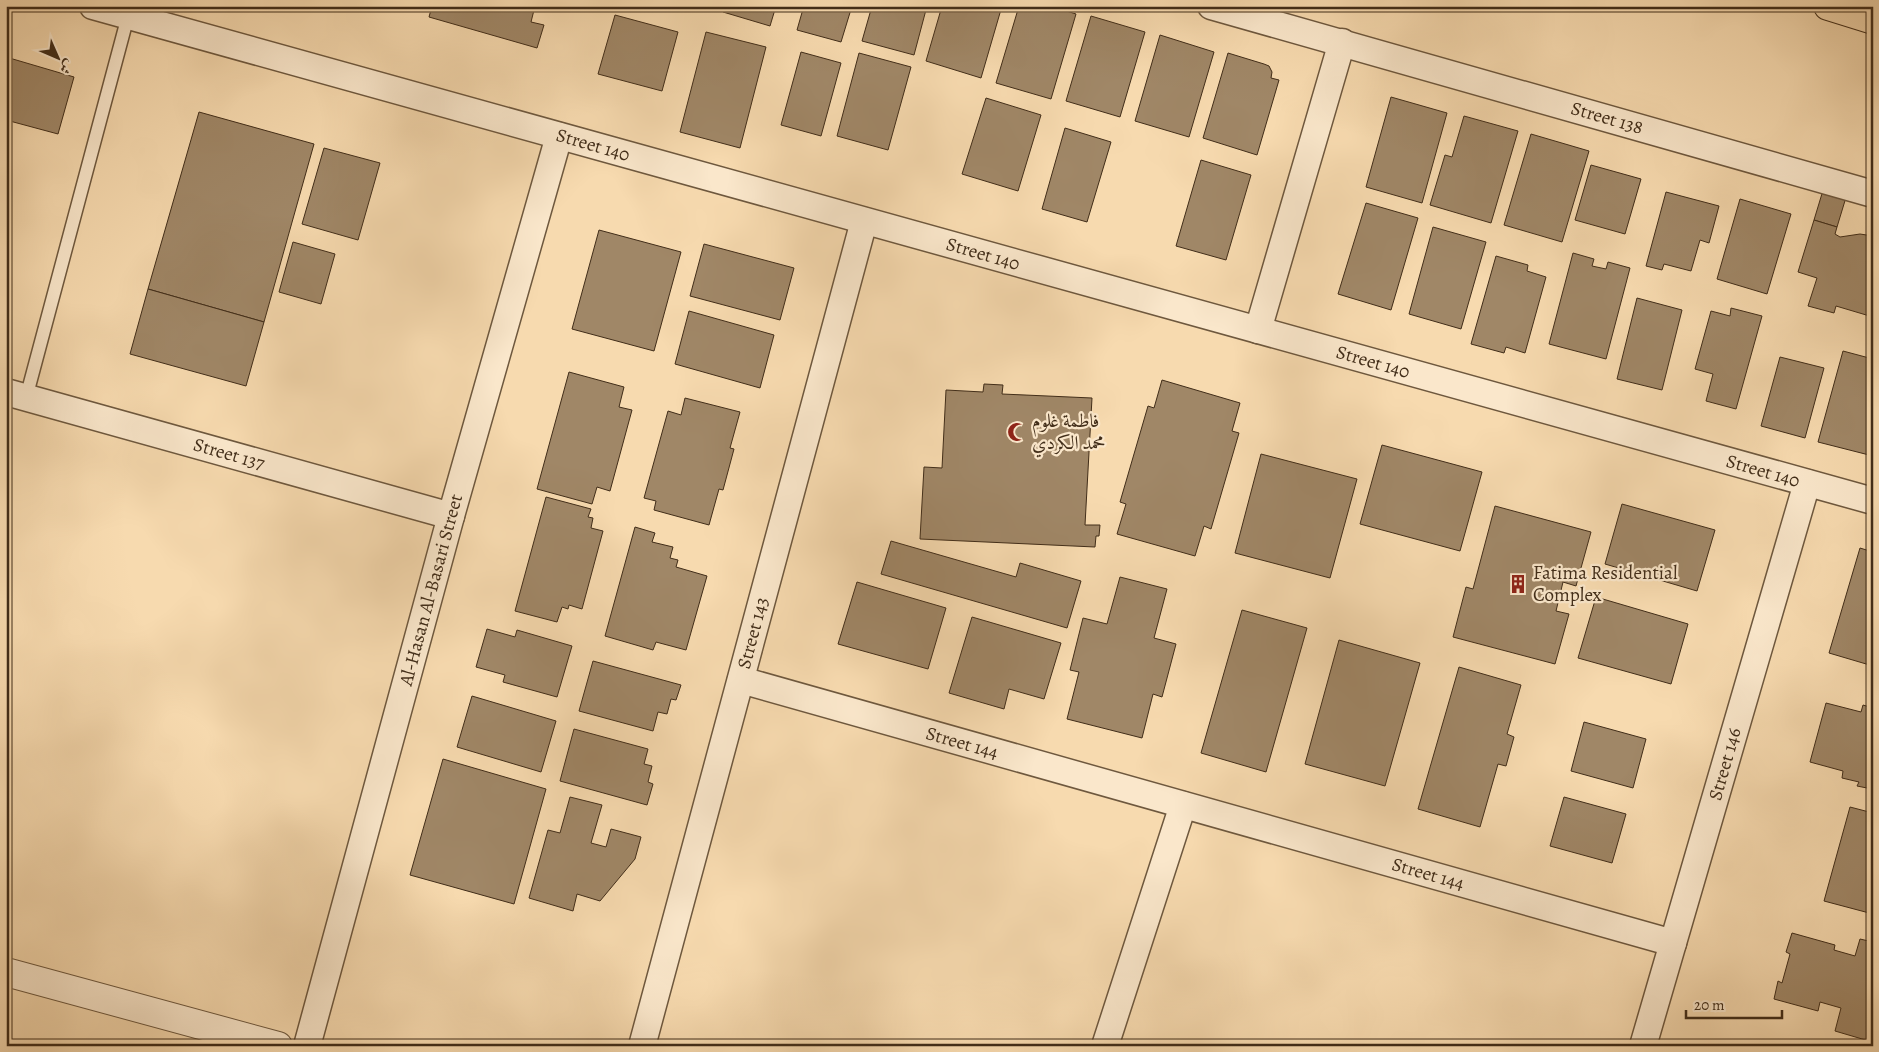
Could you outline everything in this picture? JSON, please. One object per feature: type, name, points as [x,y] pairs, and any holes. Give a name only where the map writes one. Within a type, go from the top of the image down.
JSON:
[{"type":"highway","points":[[1828,6],[1873,20]]},
{"type":"street","name":"Street 140","points":[[93,6],[1873,501]]},
{"type":"street","name":"Street 138","points":[[1211,6],[1873,194]]},
{"type":"street","points":[[1258,330],[1342,42]]},
{"type":"street","name":"Al-Hasan Al-Basari Street","points":[[307,1046],[451,516],[559,136]]},
{"type":"street","name":"Street 143","points":[[642,1046],[864,221]]},
{"type":"street","name":"Street 137","points":[[16,395],[451,516]]},
{"type":"street","name":"Street 146","points":[[1643,1046],[1807,483]]},
{"type":"street","name":"Street 144","points":[[741,680],[1673,943]]},
{"type":"street","points":[[1105,1046],[1183,805]]},
{"type":"street","points":[[6,972],[278,1046]]},
{"type":"lane","points":[[16,395],[128,16]]},
{"type":"building","points":[[385,6],[399,6],[398,10]]},
{"type":"building","points":[[432,6],[535,6],[531,22],[544,25],[537,48],[429,17]]},
{"type":"building","points":[[725,6],[776,6],[770,26],[723,12]]},
{"type":"building","points":[[798,6],[852,6],[841,42],[797,30],[803,9]]},
{"type":"building","points":[[872,6],[927,6],[914,55],[862,41]]},
{"type":"building","points":[[942,6],[1002,6],[981,78],[926,61]]},
{"type":"building","points":[[1019,6],[1051,6],[1076,14],[1051,99],[996,83]]},
{"type":"building","points":[[615,15],[678,32],[662,91],[598,74]]},
{"type":"building","points":[[1091,16],[1145,32],[1120,117],[1066,101]]},
{"type":"building","points":[[706,32],[766,47],[740,148],[680,132]]},
{"type":"building","points":[[1160,35],[1214,52],[1189,137],[1135,121]]},
{"type":"building","points":[[801,52],[841,63],[821,136],[781,125]]},
{"type":"building","points":[[859,53],[911,67],[888,150],[837,136]]},
{"type":"building","points":[[1228,53],[1269,66],[1272,72],[1271,78],[1279,80],[1257,155],[1203,138]]},
{"type":"building","points":[[6,57],[74,77],[58,134],[6,120]]},
{"type":"building","points":[[1391,97],[1447,113],[1422,203],[1366,187]]},
{"type":"building","points":[[986,98],[1041,115],[1018,191],[962,174]]},
{"type":"building","points":[[199,112],[314,144],[264,322],[148,289]]},
{"type":"building","points":[[1464,116],[1518,131],[1491,223],[1430,205],[1445,155],[1452,157]]},
{"type":"building","points":[[1065,128],[1111,142],[1087,222],[1042,209]]},
{"type":"building","points":[[1531,134],[1589,151],[1562,242],[1504,225]]},
{"type":"building","points":[[324,148],[380,163],[358,240],[302,224]]},
{"type":"building","points":[[1201,160],[1251,175],[1226,260],[1176,246]]},
{"type":"building","points":[[1591,165],[1641,179],[1625,234],[1575,220]]},
{"type":"building","points":[[1824,187],[1847,194],[1837,227],[1814,220]]},
{"type":"building","points":[[1666,192],[1719,206],[1709,243],[1700,240],[1691,271],[1664,264],[1662,270],[1646,266]]},
{"type":"building","points":[[1740,199],[1791,214],[1767,294],[1717,279]]},
{"type":"building","points":[[1366,203],[1418,218],[1391,310],[1338,294]]},
{"type":"building","points":[[1814,220],[1837,227],[1835,234],[1840,237],[1860,234],[1873,236],[1873,317],[1836,306],[1834,313],[1808,306],[1817,278],[1798,272]]},
{"type":"building","points":[[1433,227],[1486,242],[1461,329],[1409,314]]},
{"type":"building","points":[[599,230],[681,252],[654,351],[572,329]]},
{"type":"building","points":[[293,242],[335,254],[321,304],[279,292]]},
{"type":"building","points":[[704,244],[794,268],[780,320],[690,296]]},
{"type":"building","points":[[1573,253],[1594,259],[1592,266],[1606,269],[1608,262],[1630,268],[1606,359],[1549,344]]},
{"type":"building","points":[[1496,256],[1528,265],[1527,271],[1546,277],[1525,353],[1506,347],[1504,353],[1471,344]]},
{"type":"building","points":[[148,289],[264,322],[246,386],[130,354]]},
{"type":"building","points":[[1637,298],[1682,310],[1662,390],[1617,379]]},
{"type":"building","points":[[1731,308],[1762,316],[1736,409],[1706,401],[1713,374],[1695,369],[1711,311],[1730,316]]},
{"type":"building","points":[[689,311],[774,335],[760,388],[675,364]]},
{"type":"building","points":[[1843,351],[1873,359],[1873,456],[1818,442]]},
{"type":"building","points":[[1780,357],[1824,368],[1805,438],[1761,426]]},
{"type":"building","points":[[569,372],[624,387],[619,407],[632,410],[610,491],[597,487],[592,504],[537,489]]},
{"type":"building","points":[[1162,380],[1240,403],[1232,431],[1239,433],[1211,529],[1204,526],[1195,556],[1117,534],[1126,504],[1120,502],[1148,406],[1154,408]]},
{"type":"building","name":"فاطمة غلوم محمد الكردي","points":[[984,384],[1003,385],[1002,394],[1092,398],[1085,525],[1100,525],[1095,547],[920,539],[924,467],[942,468],[946,390],[983,392]]},
{"type":"building","points":[[685,398],[740,412],[730,448],[734,449],[723,490],[719,489],[709,525],[654,510],[656,501],[644,498],[668,411],[681,415]]},
{"type":"building","points":[[1382,445],[1482,472],[1460,551],[1360,524]]},
{"type":"building","points":[[1261,454],[1357,479],[1330,578],[1235,553]]},
{"type":"building","points":[[546,497],[591,509],[588,517],[593,518],[591,528],[603,531],[582,609],[569,605],[568,609],[562,607],[557,622],[515,611]]},
{"type":"building","points":[[1622,504],[1715,530],[1697,591],[1605,564]]},
{"type":"building","name":"Fatima Residential Complex","points":[[1495,506],[1591,532],[1576,586],[1563,582],[1556,611],[1569,614],[1555,664],[1453,637],[1466,587],[1473,589]]},
{"type":"building","points":[[635,527],[655,533],[652,542],[673,547],[670,558],[678,560],[676,567],[707,576],[686,650],[656,642],[653,650],[605,636]]},
{"type":"building","points":[[891,541],[1016,577],[1020,563],[1081,581],[1067,628],[881,574]]},
{"type":"building","points":[[1860,548],[1873,552],[1873,666],[1829,653]]},
{"type":"building","points":[[1120,577],[1167,589],[1154,638],[1176,644],[1162,697],[1153,694],[1142,738],[1067,719],[1079,672],[1070,670],[1083,618],[1107,624]]},
{"type":"building","points":[[857,582],[946,608],[928,669],[838,644]]},
{"type":"building","points":[[1596,597],[1688,624],[1671,684],[1578,658]]},
{"type":"building","points":[[1242,610],[1307,628],[1266,772],[1201,753]]},
{"type":"building","points":[[972,617],[1061,643],[1044,699],[1009,689],[1004,709],[949,693]]},
{"type":"building","points":[[487,629],[515,637],[517,630],[572,646],[557,697],[503,682],[505,675],[476,667]]},
{"type":"building","points":[[1339,640],[1420,663],[1385,786],[1305,764]]},
{"type":"building","points":[[593,661],[681,685],[676,700],[671,699],[667,714],[658,712],[653,731],[579,711]]},
{"type":"building","points":[[1459,667],[1521,685],[1507,734],[1514,737],[1506,766],[1498,764],[1480,827],[1418,809]]},
{"type":"building","points":[[472,696],[556,721],[541,772],[457,747]]},
{"type":"building","points":[[1826,703],[1861,712],[1863,705],[1873,708],[1873,793],[1871,792],[1872,789],[1857,786],[1859,782],[1842,778],[1843,771],[1810,762]]},
{"type":"building","points":[[1584,722],[1646,739],[1633,788],[1571,771]]},
{"type":"building","points":[[574,729],[648,749],[644,764],[652,766],[648,782],[653,784],[647,805],[560,781]]},
{"type":"building","points":[[443,759],[546,789],[514,904],[410,875]]},
{"type":"building","points":[[570,797],[602,805],[591,843],[606,847],[611,829],[641,837],[635,859],[600,901],[577,894],[573,911],[529,898],[548,830],[560,833]]},
{"type":"building","points":[[1564,797],[1626,814],[1612,863],[1550,846]]},
{"type":"building","points":[[1850,807],[1873,813],[1873,914],[1824,901]]},
{"type":"building","points":[[1792,933],[1835,945],[1834,950],[1855,956],[1860,939],[1873,942],[1873,1029],[1869,1041],[1835,1031],[1841,1008],[1820,1002],[1818,1011],[1774,999],[1778,981],[1782,983],[1790,954],[1786,952]]},
{"type":"place","name":"فاطمة غلوم محمد الكردي","points":[[1017,432]]},
{"type":"place","name":"Fatima Residential Complex","points":[[1518,584]]}]
